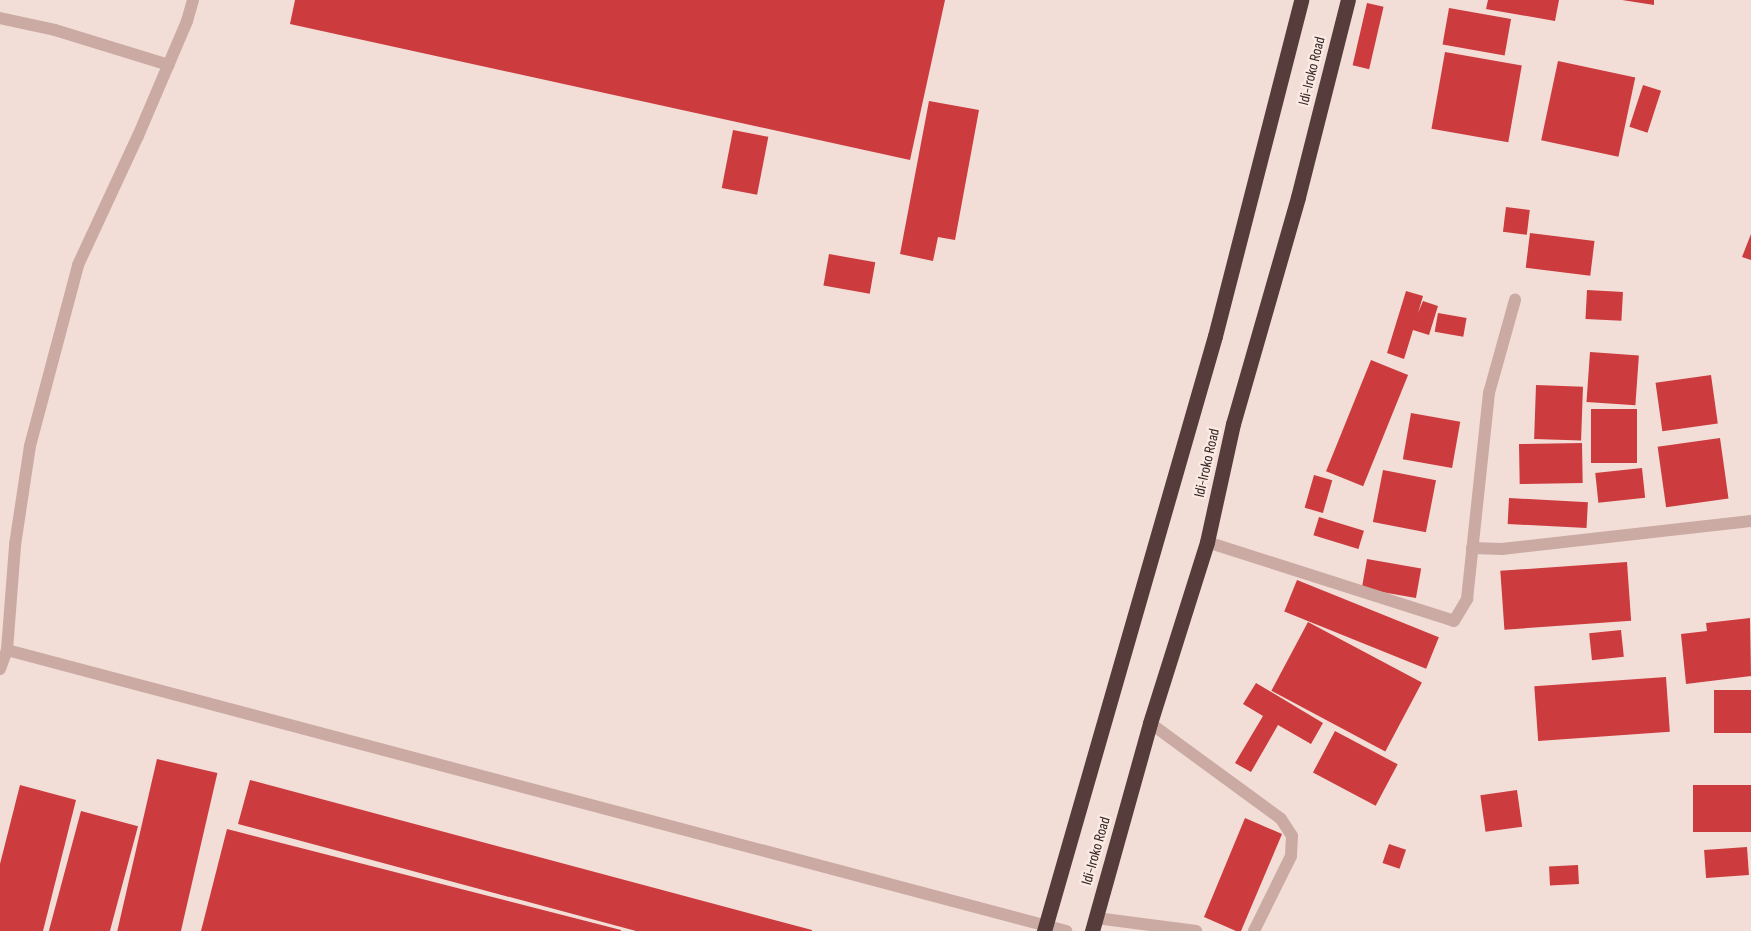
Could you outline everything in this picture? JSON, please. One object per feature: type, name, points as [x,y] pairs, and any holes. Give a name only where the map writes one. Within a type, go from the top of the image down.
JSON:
[{"type":"highway","points":[[1045,927],[1216,336],[1301,0]]},
{"type":"highway","name":"Idi-Iroko Road","points":[[1094,924],[1150,723],[1207,542],[1234,424],[1298,197],[1348,0]]},
{"type":"street","points":[[0,669],[7,650],[15,545],[30,446],[78,265],[169,65],[193,0]]},
{"type":"street","points":[[0,18],[55,30],[169,65]]},
{"type":"street","points":[[1207,542],[1454,621],[1467,599],[1489,393],[1515,300]]},
{"type":"street","points":[[1472,548],[1502,549],[1751,520]]},
{"type":"street","points":[[7,650],[1045,927],[1066,931]]},
{"type":"street","points":[[1150,723],[1281,819],[1292,836],[1290,856],[1254,931]]},
{"type":"street","points":[[1094,924],[1196,931]]},
{"type":"building","points":[[295,0],[945,0],[910,160],[290,24]]},
{"type":"building","points":[[1488,0],[1559,0],[1555,21],[1486,9]]},
{"type":"building","points":[[1622,0],[1654,0],[1654,5]]},
{"type":"building","points":[[1367,3],[1384,7],[1369,69],[1353,65]]},
{"type":"building","points":[[1449,8],[1511,19],[1505,55],[1443,44]]},
{"type":"building","points":[[1445,52],[1522,66],[1508,142],[1431,129]]},
{"type":"building","points":[[1558,61],[1635,77],[1618,157],[1541,140]]},
{"type":"building","points":[[1643,85],[1661,91],[1647,133],[1629,127]]},
{"type":"building","points":[[929,101],[979,110],[955,240],[938,237],[933,261],[900,254]]},
{"type":"building","points":[[733,130],[768,137],[757,195],[722,188]]},
{"type":"building","points":[[1506,207],[1530,210],[1527,235],[1503,232]]},
{"type":"building","points":[[1530,233],[1595,241],[1590,276],[1526,268]]},
{"type":"building","points":[[1751,234],[1751,260],[1742,257]]},
{"type":"building","points":[[829,254],[875,262],[870,294],[823,286]]},
{"type":"building","points":[[1587,290],[1623,292],[1621,321],[1585,319]]},
{"type":"building","points":[[1406,291],[1423,296],[1418,313],[1423,301],[1438,306],[1429,335],[1413,330],[1404,359],[1387,353]]},
{"type":"building","points":[[1438,313],[1467,318],[1463,337],[1435,332]]},
{"type":"building","points":[[1590,352],[1639,355],[1635,405],[1587,402]]},
{"type":"building","points":[[1371,360],[1408,375],[1363,486],[1326,471]]},
{"type":"building","points":[[1711,375],[1718,424],[1662,431],[1656,383]]},
{"type":"building","points":[[1536,385],[1583,387],[1581,441],[1534,439]]},
{"type":"building","points":[[1591,409],[1637,409],[1637,463],[1591,463]]},
{"type":"building","points":[[1411,413],[1460,422],[1452,468],[1403,459]]},
{"type":"building","points":[[1720,438],[1728,498],[1666,507],[1658,447]]},
{"type":"building","points":[[1582,443],[1583,483],[1520,484],[1519,444]]},
{"type":"building","points":[[1642,468],[1645,498],[1598,503],[1595,473]]},
{"type":"building","points":[[1383,470],[1436,480],[1426,532],[1373,522]]},
{"type":"building","points":[[1314,475],[1332,480],[1323,513],[1305,508]]},
{"type":"building","points":[[1509,498],[1588,502],[1587,528],[1508,524]]},
{"type":"building","points":[[1319,517],[1364,531],[1358,549],[1313,535]]},
{"type":"building","points":[[1367,559],[1421,569],[1416,598],[1362,589]]},
{"type":"building","points":[[1627,562],[1631,621],[1504,630],[1500,571]]},
{"type":"building","points":[[1297,580],[1439,637],[1426,669],[1284,612]]},
{"type":"building","points":[[1750,618],[1751,676],[1686,684],[1681,634],[1707,631],[1706,623]]},
{"type":"building","points":[[1308,622],[1422,683],[1385,751],[1271,691]]},
{"type":"building","points":[[1621,630],[1624,657],[1592,660],[1589,633]]},
{"type":"building","points":[[1666,677],[1670,732],[1538,741],[1534,686]]},
{"type":"building","points":[[1256,683],[1323,723],[1311,744],[1278,725],[1251,772],[1235,763],[1263,716],[1243,704]]},
{"type":"building","points":[[1714,690],[1751,690],[1751,733],[1714,733]]},
{"type":"building","points":[[1335,731],[1398,764],[1376,806],[1313,772]]},
{"type":"building","points":[[157,759],[217,773],[181,931],[117,931]]},
{"type":"building","points":[[250,780],[812,931],[636,931],[238,824]]},
{"type":"building","points":[[20,785],[76,800],[43,931],[0,931],[0,864]]},
{"type":"building","points":[[1693,785],[1751,785],[1751,832],[1693,832]]},
{"type":"building","points":[[1517,790],[1522,827],[1486,832],[1480,795]]},
{"type":"building","points":[[81,811],[138,826],[110,931],[49,931]]},
{"type":"building","points":[[1245,818],[1282,834],[1241,931],[1236,931],[1204,917]]},
{"type":"building","points":[[227,829],[621,930],[621,931],[201,931]]},
{"type":"building","points":[[1389,844],[1406,850],[1400,869],[1382,863]]},
{"type":"building","points":[[1747,847],[1749,875],[1706,878],[1704,850]]},
{"type":"building","points":[[1578,865],[1579,884],[1550,885],[1549,867]]}]
